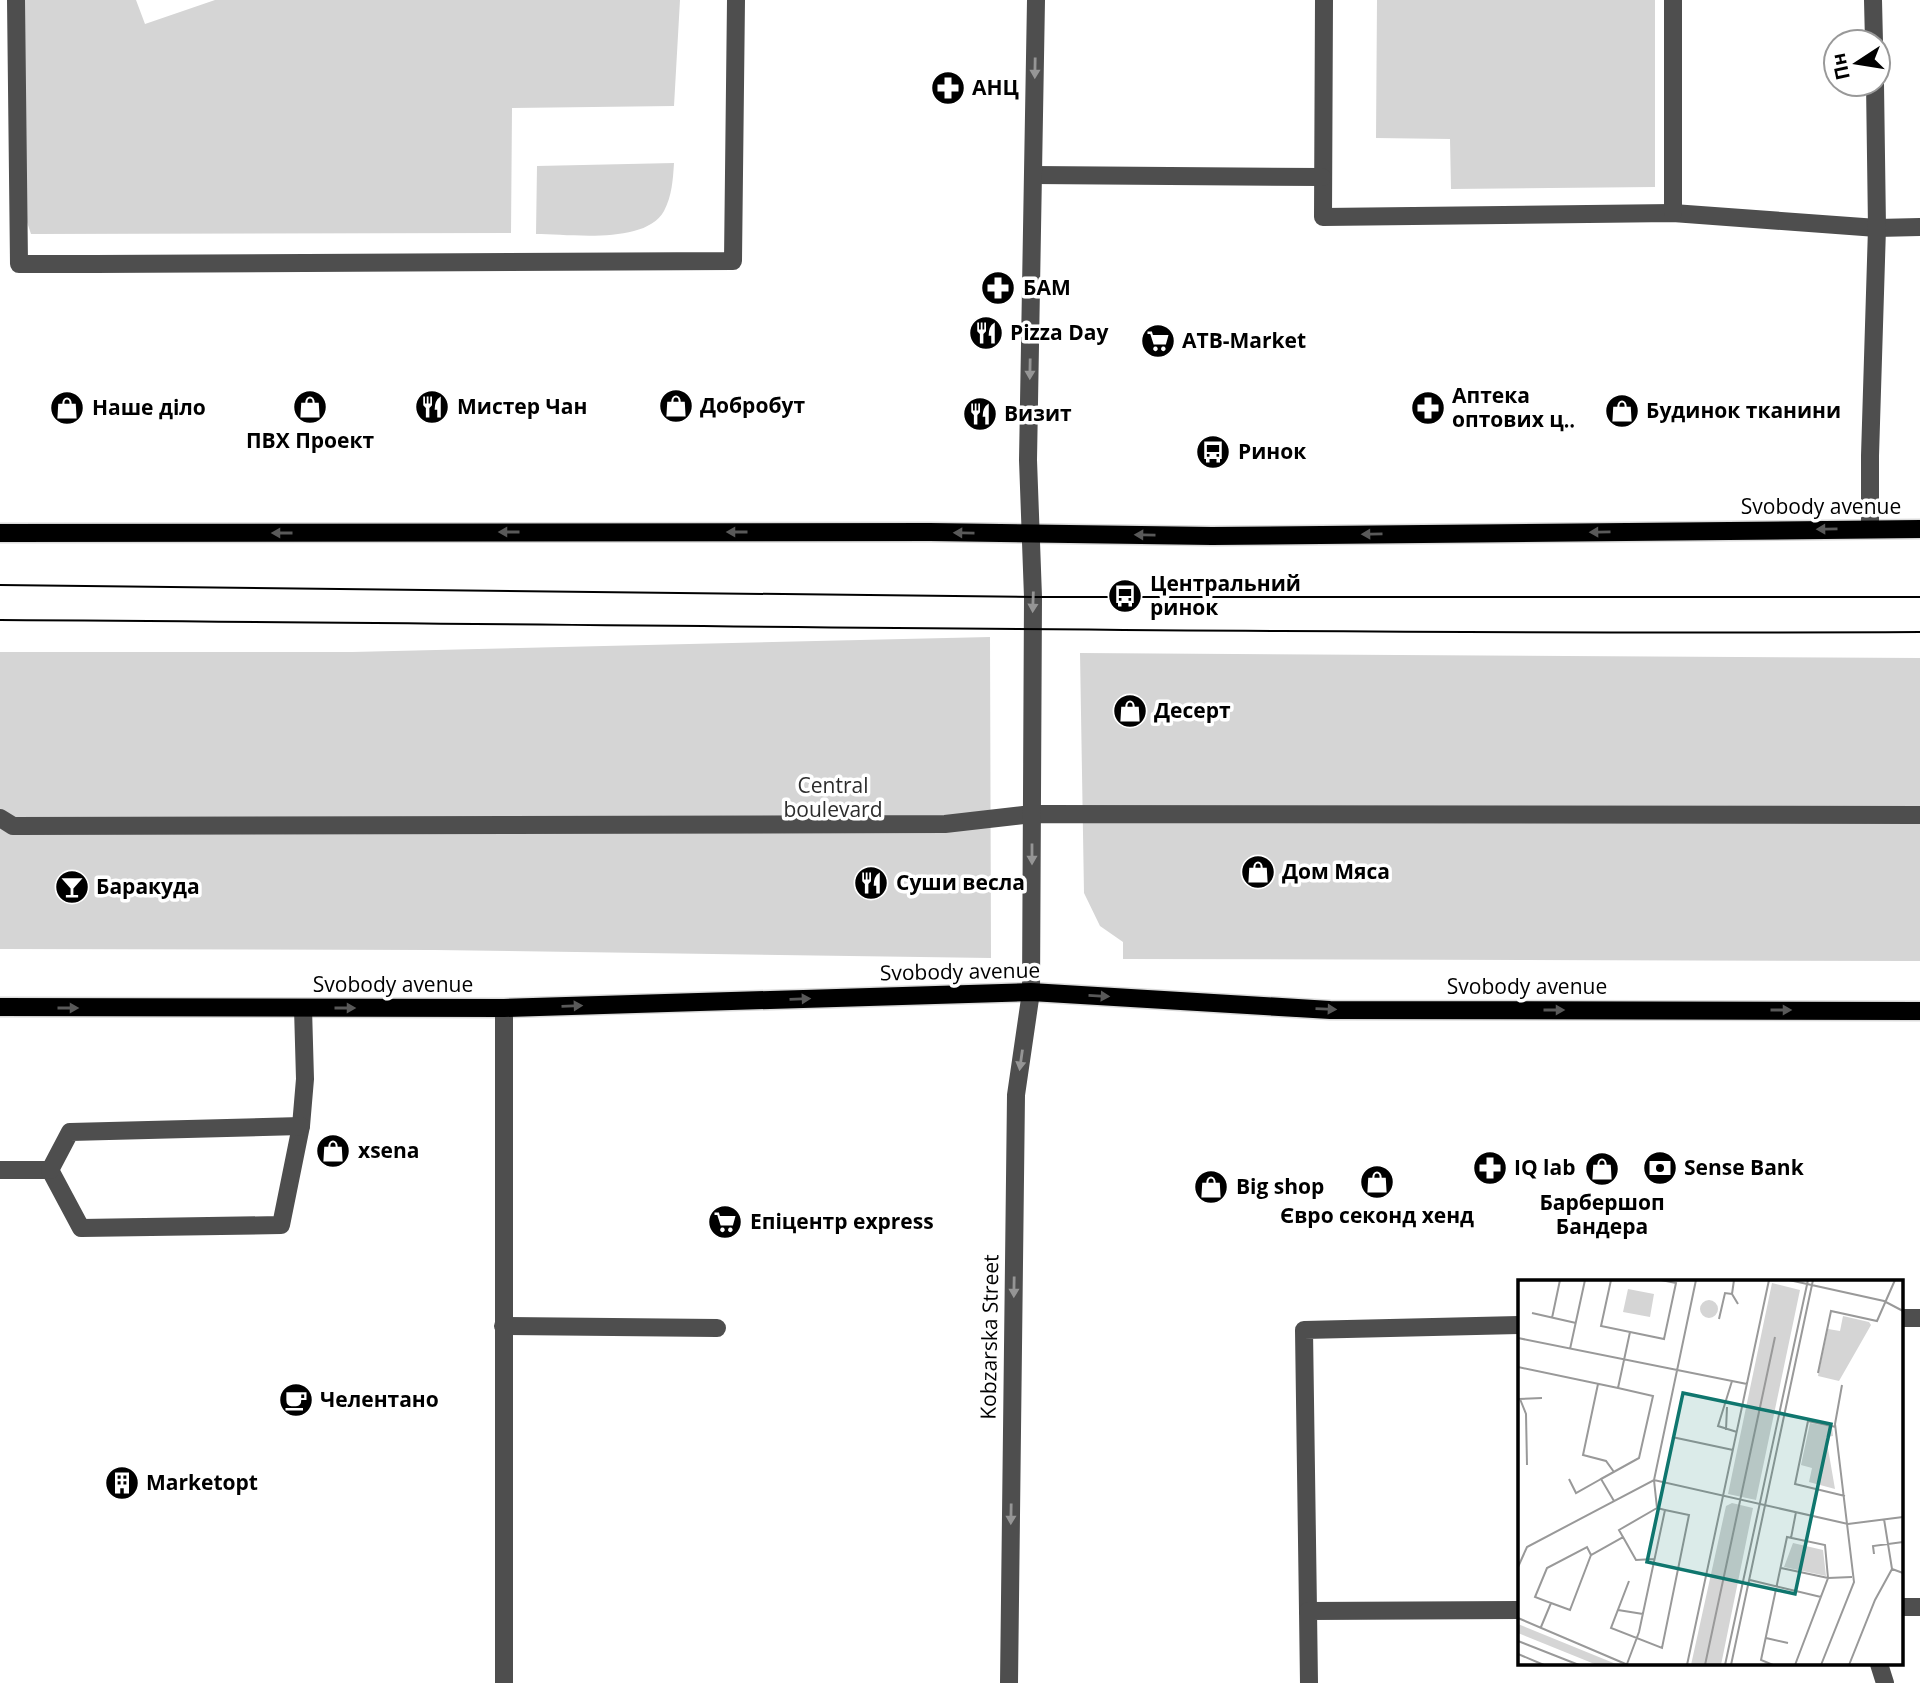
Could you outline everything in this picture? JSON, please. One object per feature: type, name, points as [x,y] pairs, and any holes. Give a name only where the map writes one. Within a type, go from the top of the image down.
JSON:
[{"type":"main road","name":"Svobody avenue","points":[[0,533],[1212,536],[1920,529]]},
{"type":"main road","name":"Svobody avenue","points":[[0,1007],[504,1008],[1031,992],[1329,1010],[1920,1011]]},
{"type":"street","points":[[16,0],[19,264],[733,261],[736,0]]},
{"type":"street","name":"Kobzarska Street","points":[[1009,1683],[1016,1095],[1031,992],[1032,534],[1028,460],[1036,0]]},
{"type":"street","points":[[1324,0],[1323,217],[1673,213],[1877,228],[1920,227]]},
{"type":"street","points":[[1673,0],[1673,213]]},
{"type":"street","points":[[1873,0],[1874,28]]},
{"type":"street","points":[[1870,529],[1877,228],[1875,98]]},
{"type":"street","points":[[1033,175],[1322,177]]},
{"type":"street","points":[[0,818],[13,826],[945,824],[1032,814],[1920,815]]},
{"type":"street","points":[[50,1170],[81,1228],[281,1225],[301,1125],[305,1079],[303,1008]]},
{"type":"street","points":[[503,1683],[504,1008]]},
{"type":"street","points":[[50,1170],[70,1132],[301,1125]]},
{"type":"street","points":[[0,1171],[50,1170]]},
{"type":"street","points":[[1902,1318],[1920,1318]]},
{"type":"street","points":[[1309,1683],[1304,1330],[1518,1325]]},
{"type":"street","points":[[503,1326],[717,1328]]},
{"type":"street","points":[[1902,1607],[1920,1607]]},
{"type":"street","points":[[1308,1611],[1518,1610]]},
{"type":"street","points":[[1880,1666],[1885,1683]]},
{"type":"green space","points":[[24,0],[136,0],[145,24],[215,0],[680,0],[674,106],[512,108],[511,233],[31,234],[26,219]]},
{"type":"green space","points":[[1377,0],[1655,0],[1655,187],[1451,189],[1450,139],[1376,138]]},
{"type":"green space","points":[[674,163],[673,181],[664,211],[654,222],[641,229],[586,236],[536,234],[537,166]]},
{"type":"green space","name":"Central boulevard","points":[[990,637],[991,958],[435,950],[0,949],[0,652],[352,652]]},
{"type":"green space","points":[[1080,653],[1920,658],[1920,961],[1123,959],[1123,942],[1100,926],[1084,893]]},
{"type":"tram line","points":[[0,585],[1033,597],[1920,597]]},
{"type":"tram line","points":[[0,620],[1200,631],[1920,632]]},
{"type":"place","name":"АНЦ","points":[[948,88]]},
{"type":"place","name":"БАМ","points":[[998,288]]},
{"type":"place","name":"Pizza Day","points":[[986,333]]},
{"type":"place","name":"ATB-Market","points":[[1158,341]]},
{"type":"place","name":"Добробут","points":[[676,406]]},
{"type":"place","name":"ПВХ Проект","points":[[310,407]]},
{"type":"place","name":"Мистер Чан","points":[[432,407]]},
{"type":"place","name":"Наше діло","points":[[67,408]]},
{"type":"place","name":"Аптека оптових ц‥","points":[[1428,408]]},
{"type":"place","name":"Будинок тканини","points":[[1622,411]]},
{"type":"place","name":"Визит","points":[[980,414]]},
{"type":"place","name":"Ринок","points":[[1213,452]]},
{"type":"place","name":"Центральний ринок","points":[[1125,596]]},
{"type":"place","name":"Десерт","points":[[1130,711]]},
{"type":"place","name":"Дом Мяса","points":[[1258,872]]},
{"type":"place","name":"Суши весла","points":[[871,883]]},
{"type":"place","name":"Баракуда","points":[[72,887]]},
{"type":"place","name":"xsena","points":[[333,1151]]},
{"type":"place","name":"IQ lab","points":[[1490,1168]]},
{"type":"place","name":"Sense Bank","points":[[1660,1168]]},
{"type":"place","name":"Барбершоп Бандера","points":[[1602,1169]]},
{"type":"place","name":"Євро секонд хенд","points":[[1377,1182]]},
{"type":"place","name":"Big shop","points":[[1211,1187]]},
{"type":"place","name":"Епіцентр express","points":[[725,1222]]},
{"type":"place","name":"Челентано","points":[[296,1400]]},
{"type":"place","name":"Marketopt","points":[[122,1483]]}]
